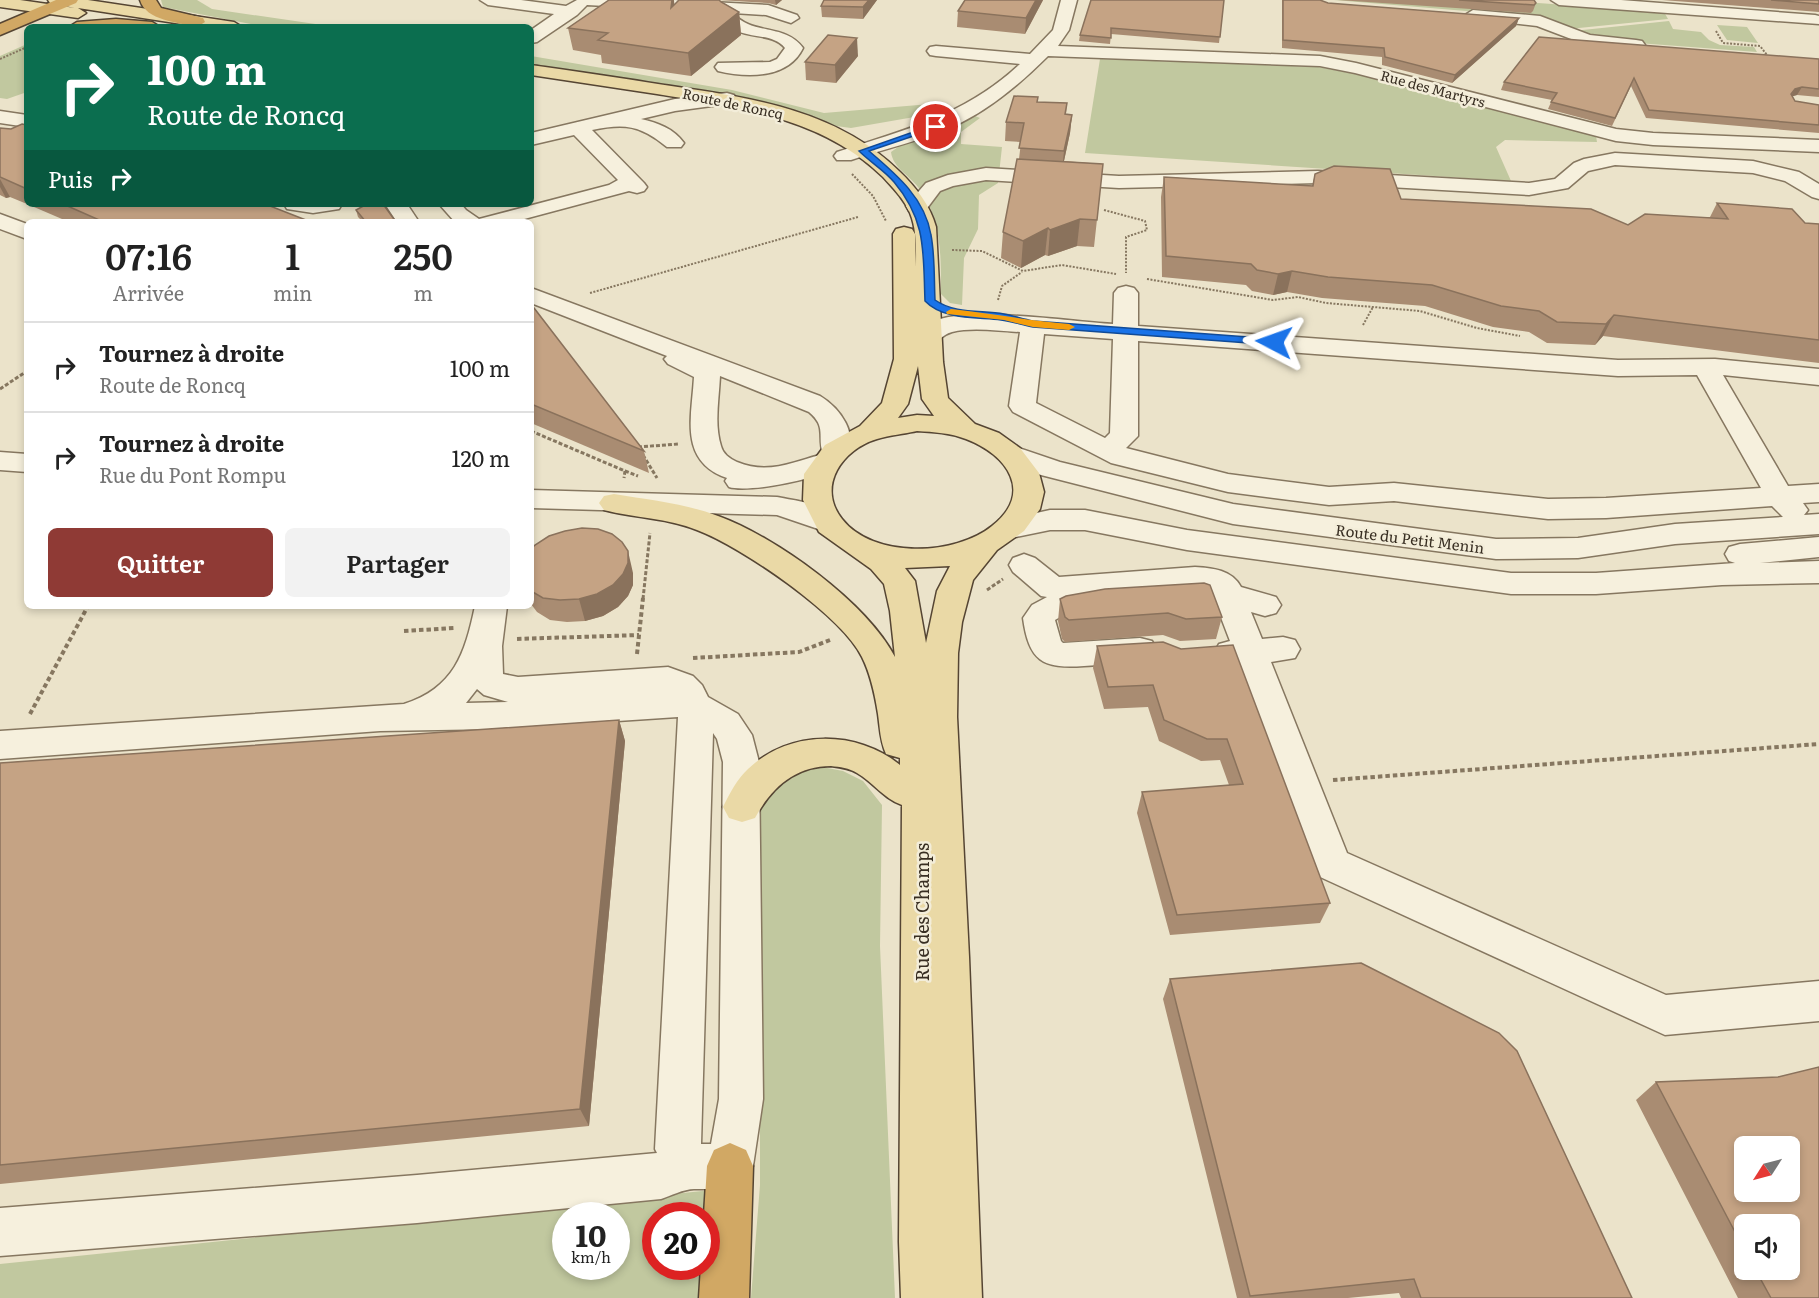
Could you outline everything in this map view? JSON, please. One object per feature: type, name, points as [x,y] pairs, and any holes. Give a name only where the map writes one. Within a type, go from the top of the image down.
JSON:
[{"type":"highway","points":[[148,0],[150,7],[155,11],[197,22]]},
{"type":"highway","points":[[0,30],[67,8],[101,3]]},
{"type":"highway","points":[[49,24],[67,8]]},
{"type":"highway","points":[[67,8],[116,24]]},
{"type":"highway","points":[[0,46],[24,36]]},
{"type":"highway","points":[[711,1166],[724,1298]]},
{"type":"main road","points":[[0,2],[67,8],[147,24]]},
{"type":"main road","points":[[101,3],[212,24]]},
{"type":"main road","name":"Route de Roncq","points":[[534,70],[727,99],[798,117],[847,153],[868,174],[891,201],[902,223],[905,244],[907,359],[895,404],[882,421],[869,432]]},
{"type":"main road","name":"Route de Roncq","points":[[534,83],[675,105],[766,123],[807,136],[896,178],[917,206],[926,227],[931,374],[935,399],[944,411],[966,430]]},
{"type":"main road","points":[[917,423],[966,430],[990,440],[1016,463],[1028,491],[1027,500],[1018,519],[998,537],[954,556],[921,559],[888,556],[858,546],[846,539],[826,522],[821,514],[815,496],[817,478],[830,456],[869,432],[917,423]]},
{"type":"main road","points":[[618,494],[719,527],[745,541],[825,598],[861,629],[882,664],[893,699],[908,827],[920,876]]},
{"type":"main road","name":"Rue des Champs","points":[[957,1298],[945,823],[939,718],[942,653],[953,590],[962,573],[998,537]]},
{"type":"main road","name":"Rue des Champs","points":[[858,546],[893,573],[903,591],[917,705],[923,1242],[926,1298]]},
{"type":"main road","points":[[742,807],[755,783],[778,765],[823,751],[839,752],[866,761],[879,768],[904,791]]},
{"type":"street","points":[[534,36],[585,0],[714,5],[768,10],[791,18]]},
{"type":"street","points":[[847,153],[953,120],[976,107],[1035,60],[1061,30],[1070,0]]},
{"type":"street","points":[[1558,0],[1680,5],[1817,22]]},
{"type":"street","points":[[497,1],[571,12]]},
{"type":"street","points":[[642,3],[638,9],[660,18],[692,23]]},
{"type":"street","points":[[714,5],[742,30]]},
{"type":"street","points":[[1802,5],[1817,22]]},
{"type":"street","points":[[1454,14],[1540,21],[1591,41],[1652,46]]},
{"type":"street","points":[[712,26],[787,40],[794,48],[793,52],[782,62],[764,68],[724,67]]},
{"type":"street","name":"Rue des Martyrs","points":[[934,53],[1002,62],[1035,60],[1320,61],[1356,68],[1623,136],[1819,146]]},
{"type":"street","points":[[534,138],[675,105],[727,99]]},
{"type":"street","points":[[0,117],[24,121]]},
{"type":"street","points":[[624,117],[657,128],[674,143]]},
{"type":"street","points":[[500,219],[634,184],[578,128]]},
{"type":"street","points":[[0,129],[24,133]]},
{"type":"street","points":[[917,206],[933,187],[948,181],[986,174],[1119,182],[1318,177],[1529,189],[1561,184],[1581,167],[1615,159],[1754,167],[1791,177],[1819,193]]},
{"type":"street","points":[[452,207],[458,215],[465,219]]},
{"type":"street","points":[[299,211],[327,214],[339,219]]},
{"type":"street","points":[[0,221],[24,231]]},
{"type":"street","points":[[1107,450],[1124,436],[1126,284]]},
{"type":"street","points":[[930,301],[950,312],[1004,317],[1033,324]]},
{"type":"street","points":[[544,304],[696,366],[707,374],[705,442],[708,453],[725,467],[760,478]]},
{"type":"street","points":[[534,499],[618,494],[789,473],[830,456],[837,436],[829,416],[811,402],[544,304]]},
{"type":"street","points":[[534,319],[707,386]]},
{"type":"street","points":[[930,336],[942,326],[953,323],[1033,324],[1618,368],[1705,367],[1819,377]]},
{"type":"street","points":[[1033,324],[1022,406],[1121,456],[1228,483],[1329,496],[1394,492],[1548,509],[1606,508],[1819,493]]},
{"type":"street","points":[[1705,367],[1780,496],[1816,533]]},
{"type":"street","points":[[0,461],[24,463]]},
{"type":"street","points":[[1016,463],[1053,490],[1099,504],[1298,539],[1485,564],[1538,568],[1579,567],[1816,533]]},
{"type":"street","name":"Route du Petit Menin","points":[[1016,463],[1191,505],[1260,518],[1514,550],[1578,548],[1675,534],[1816,533]]},
{"type":"street","points":[[534,481],[618,494],[777,506],[796,510],[826,522]]},
{"type":"street","points":[[1394,492],[1405,500],[1418,517],[1419,524],[1414,532],[1406,537]]},
{"type":"street","points":[[1468,501],[1454,507],[1449,513],[1456,530],[1474,546]]},
{"type":"street","points":[[998,537],[1060,519],[1298,539]]},
{"type":"street","points":[[1100,522],[1187,540],[1504,584],[1589,585],[1728,573],[1819,572]]},
{"type":"street","points":[[1024,565],[1052,588],[1203,579],[1212,579],[1225,586],[1228,595],[1267,650],[1302,783],[1332,864],[1665,1015],[1819,1001]]},
{"type":"street","points":[[1169,652],[1162,649],[1059,656],[1050,653],[1045,647],[1039,618],[1044,610],[1057,605],[1228,595],[1265,605]]},
{"type":"street","points":[[403,717],[435,708],[461,688],[467,680],[489,616]]},
{"type":"street","points":[[489,616],[484,669],[490,682],[497,686],[518,690],[661,680],[678,682],[691,695],[696,706],[678,1149],[685,1162],[711,1166]]},
{"type":"street","points":[[1207,654],[1267,650]]},
{"type":"street","points":[[7,745],[403,717],[496,716],[656,704],[696,706],[721,720],[734,735],[741,762],[741,1099],[711,1166]]},
{"type":"street","points":[[0,1232],[417,1199],[661,1176],[711,1166]]},
{"type":"path","points":[[0,59],[24,48]]},
{"type":"path","points":[[847,153],[888,225]]},
{"type":"path","points":[[1104,210],[1145,221],[1147,230],[1126,237],[1126,284]]},
{"type":"path","points":[[544,304],[858,217]]},
{"type":"path","points":[[927,250],[982,251],[1023,271],[1062,265],[1126,284],[1273,300],[1298,297],[1326,303],[1420,311],[1477,328],[1524,336]]},
{"type":"path","points":[[1363,325],[1373,307]]},
{"type":"path","points":[[0,389],[24,373]]},
{"type":"path","points":[[534,432],[625,471],[618,494]]},
{"type":"path","points":[[635,681],[651,523]]},
{"type":"path","points":[[984,601],[987,589],[1024,565]]},
{"type":"path","points":[[7,745],[86,609]]},
{"type":"path","points":[[404,631],[489,616],[520,640],[639,635]]},
{"type":"path","points":[[683,659],[799,652],[861,629]]},
{"type":"path","points":[[1302,783],[1819,744]]},
{"type":"green space","points":[[161,0],[197,0],[212,9],[315,24],[251,24],[163,7]]},
{"type":"green space","points":[[1334,0],[1498,0],[1664,12],[1668,19],[1569,29],[1537,17]]},
{"type":"green space","points":[[1669,21],[1673,29],[1701,32],[1709,40],[1720,45],[1754,47],[1757,52],[1598,40],[1573,31]]},
{"type":"green space","points":[[1717,25],[1747,27],[1758,43],[1727,40]]},
{"type":"green space","points":[[24,45],[24,93],[7,99],[0,98],[0,56]]},
{"type":"green space","points":[[534,57],[732,90],[824,113],[942,103],[949,106],[920,116],[851,128],[836,126],[797,111],[731,95],[534,65]]},
{"type":"green space","points":[[1100,59],[1318,67],[1365,76],[1596,136],[1597,142],[1505,140],[1496,147],[1511,181],[1085,153]]},
{"type":"green space","points":[[975,116],[980,118],[961,132],[961,144],[1002,147],[998,183],[979,195],[978,229],[964,258],[962,305],[950,303],[941,294],[939,238],[932,212],[918,187],[895,163],[891,152],[901,145]]},
{"type":"green space","points":[[822,767],[843,771],[863,781],[882,805],[880,946],[895,1298],[751,1298],[760,1185],[760,801],[774,787],[788,778]]},
{"type":"green space","points":[[712,1190],[709,1202],[642,1202],[642,1280],[704,1280],[702,1298],[0,1298],[0,1264],[552,1207],[552,1280],[630,1280],[630,1202],[597,1202]]},
{"type":"building","points":[[609,0],[672,0],[671,8],[679,0],[719,0],[739,12],[688,53],[598,40],[608,33],[568,28]]},
{"type":"building","points":[[824,0],[869,0],[863,7],[821,6]]},
{"type":"building","points":[[965,0],[1036,0],[1026,18],[958,11]]},
{"type":"building","points":[[1091,0],[1224,0],[1220,37],[1111,28],[1111,38],[1080,35]]},
{"type":"building","points":[[1283,0],[1320,0],[1328,3],[1519,18],[1455,75],[1385,57],[1384,48],[1283,40]]},
{"type":"building","points":[[1459,0],[1534,0],[1536,3],[1534,5]]},
{"type":"building","points":[[1771,0],[1819,0],[1819,4]]},
{"type":"building","points":[[828,35],[857,38],[835,65],[805,62]]},
{"type":"building","points":[[1539,37],[1819,59],[1819,89],[1802,87],[1795,89],[1791,94],[1795,101],[1819,105],[1819,125],[1649,110],[1634,78],[1615,118],[1551,102],[1557,93],[1504,82]]},
{"type":"building","points":[[1014,96],[1038,97],[1037,102],[1067,103],[1065,114],[1072,115],[1064,151],[1019,148],[1024,123],[1006,122]]},
{"type":"building","points":[[24,124],[24,188],[0,177],[0,128],[11,129]]},
{"type":"building","points":[[1017,159],[1103,164],[1097,220],[1080,219],[1050,230],[1048,228],[1023,241],[1003,232]]},
{"type":"building","points":[[1334,166],[1390,169],[1401,199],[1591,209],[1628,225],[1645,214],[1728,219],[1717,203],[1792,209],[1805,223],[1819,224],[1819,340],[1614,315],[1606,324],[1557,322],[1539,311],[1501,306],[1432,285],[1328,277],[1292,271],[1278,274],[1257,270],[1251,264],[1166,256],[1164,177],[1313,186],[1315,174]]},
{"type":"building","points":[[70,207],[273,207],[303,219],[97,219]]},
{"type":"building","points":[[362,207],[385,207],[394,219],[364,219],[356,210]]},
{"type":"building","points":[[534,308],[644,451],[534,405]]},
{"type":"building","points":[[582,528],[598,529],[612,534],[622,542],[628,551],[628,563],[623,574],[613,585],[597,594],[579,599],[543,598],[534,593],[534,546],[549,536]]},
{"type":"building","points":[[1204,583],[1210,585],[1222,617],[1186,619],[1168,613],[1069,620],[1065,617],[1060,599],[1105,589]]},
{"type":"building","points":[[1163,642],[1181,649],[1233,645],[1330,903],[1177,915],[1142,792],[1243,784],[1227,739],[1207,739],[1164,720],[1153,685],[1108,687],[1097,646]]},
{"type":"building","points":[[619,720],[580,1109],[0,1165],[0,763]]},
{"type":"building","points":[[1361,963],[1499,1033],[1517,1051],[1632,1298],[1421,1298],[1414,1279],[1250,1296],[1170,979]]},
{"type":"building","points":[[1819,1067],[1819,1298],[1771,1298],[1761,1280],[1800,1280],[1800,1214],[1734,1214],[1734,1230],[1656,1082],[1778,1077]]},
{"type":"slow traffic","points":[[951,312],[1069,327]]},
{"type":"route","points":[[936,127],[863,151],[896,178],[917,206],[926,227],[930,301],[939,307],[950,312],[1004,317],[1033,324],[1274,342]]}]
